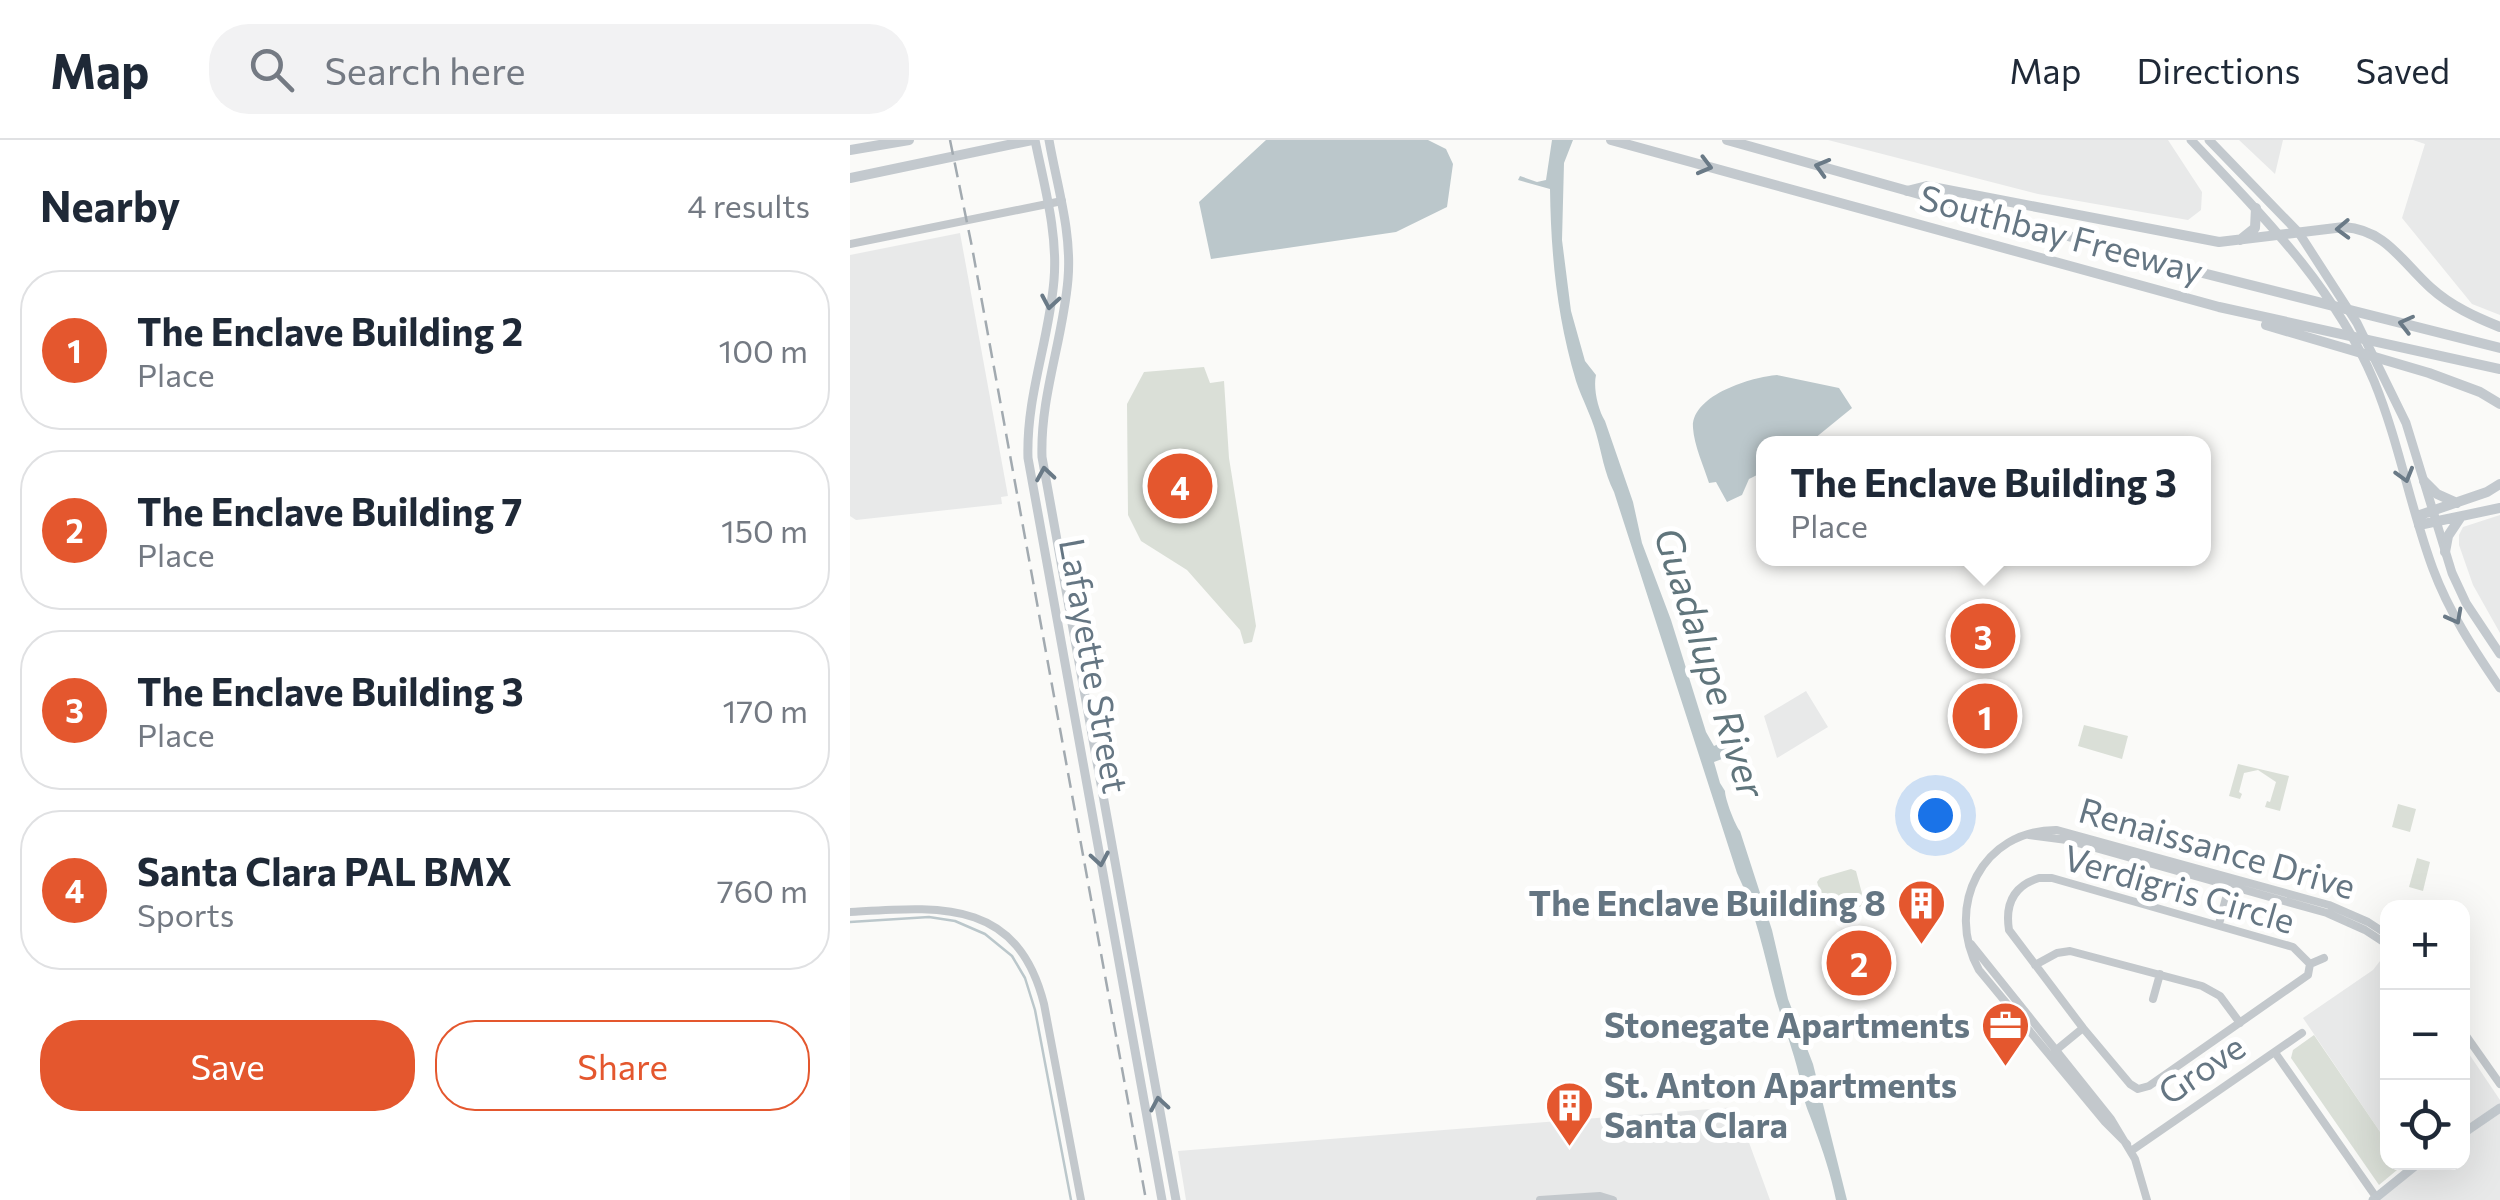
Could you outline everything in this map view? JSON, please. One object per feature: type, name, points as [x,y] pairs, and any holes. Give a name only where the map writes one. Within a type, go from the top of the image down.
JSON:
[{"type":"highway","points":[[850,150],[909,140]]},
{"type":"highway","points":[[850,178],[1034,140]]},
{"type":"highway","name":"Southbay Freeway","points":[[1611,140],[2219,308],[2500,369]]},
{"type":"highway","name":"Southbay Freeway","points":[[1733,142],[2174,266],[2500,348]]},
{"type":"highway","points":[[1906,191],[1927,186],[2200,240],[2236,242],[2344,226],[2385,239],[2439,295],[2500,327]]},
{"type":"highway","points":[[2236,242],[2252,232],[2256,208]]},
{"type":"highway","points":[[2219,308],[2234,316],[2429,373],[2500,404]]},
{"type":"highway","points":[[2424,481],[2437,494],[2457,503]]},
{"type":"highway","points":[[2418,520],[2500,484]]},
{"type":"highway","points":[[2433,516],[2461,518],[2500,508]]},
{"type":"highway","points":[[2445,552],[2448,536],[2461,518]]},
{"type":"main road","name":"Lafayette Street","points":[[1034,140],[1054,240],[1054,279],[1029,409],[1028,458],[1162,1200]]},
{"type":"main road","name":"Lafayette Street","points":[[1050,140],[1068,240],[1068,280],[1043,411],[1042,457],[1176,1200]]},
{"type":"main road","points":[[2191,140],[2282,235],[2330,302],[2373,380],[2444,597],[2500,688]]},
{"type":"main road","points":[[2209,140],[2299,233],[2358,322],[2406,424],[2433,516],[2462,594],[2500,654]]},
{"type":"main road","points":[[2470,1129],[2500,1108]]},
{"type":"main road","points":[[2374,1198],[2410,1170]]},
{"type":"street","points":[[850,244],[1062,201]]},
{"type":"street","name":"Renaissance Drive","points":[[2148,1200],[2129,1148],[2111,1119],[2053,1053],[1968,941],[1965,912],[1970,887],[1980,868],[1995,852],[2028,835],[2057,830],[2337,917],[2380,941]]},
{"type":"street","name":"Verdigris Circle","points":[[2052,878],[2293,947],[2310,964],[2308,975],[2149,1086],[2138,1089],[2083,1028],[2035,965],[2009,930],[2006,915],[2012,894],[2025,882],[2052,878]]},
{"type":"street","points":[[2219,924],[2230,882]]},
{"type":"street","name":"Renaissance Drive","points":[[2230,882],[2329,906],[2380,930]]},
{"type":"street","points":[[850,912],[922,908],[962,913],[992,926],[1023,955],[1044,1004],[1081,1200]]},
{"type":"street","points":[[2035,965],[2056,953],[2070,951],[2160,974],[2212,990],[2240,1023]]},
{"type":"street","name":"Verdigris Circle","points":[[2310,964],[2324,958]]},
{"type":"street","points":[[2153,999],[2160,974]]},
{"type":"street","points":[[2053,1053],[2083,1028]]},
{"type":"street","name":"Grove","points":[[2129,1148],[2276,1054],[2302,1033]]},
{"type":"street","points":[[2470,1041],[2500,1084]]},
{"type":"street","points":[[2276,1054],[2374,1198]]},
{"type":"street","points":[[1540,1200],[1600,1196],[1613,1200]]},
{"type":"shaded area","points":[[1266,140],[1428,140],[1446,149],[1453,164],[1447,207],[1396,232],[1211,259],[1199,202]]},
{"type":"shaded area","points":[[1552,140],[1573,140],[1564,163],[1562,240],[1571,311],[1585,361],[1596,375],[1598,405],[1706,732],[1714,746],[1732,738],[1732,750],[1742,763],[1739,768],[1722,759],[1714,762],[1772,930],[1788,999],[1813,1064],[1847,1200],[1836,1200],[1754,918],[1576,381],[1556,286],[1550,189],[1518,180],[1520,176],[1537,182],[1546,180]]},
{"type":"shaded area","points":[[1828,140],[2168,140],[2202,192],[2201,210],[2188,220],[2038,194]]},
{"type":"shaded area","points":[[2239,140],[2283,140],[2275,174]]},
{"type":"shaded area","points":[[2413,140],[2500,140],[2500,315],[2472,304],[2402,218],[2425,144]]},
{"type":"shaded area","points":[[960,233],[1008,496],[1001,497],[1002,504],[856,520],[850,516],[850,255]]},
{"type":"shaded area","points":[[1204,367],[1210,383],[1224,381],[1229,458],[1256,626],[1252,642],[1244,644],[1240,630],[1187,570],[1141,541],[1128,515],[1127,404],[1144,372]]},
{"type":"shaded area","points":[[1777,375],[1839,388],[1852,408],[1818,436],[1756,436],[1756,476],[1749,479],[1742,495],[1727,502],[1716,482],[1709,483],[1695,442],[1695,416],[1712,397],[1753,379]]},
{"type":"shaded area","points":[[2500,515],[2500,633],[2473,585],[2459,535],[2463,527]]},
{"type":"shaded area","points":[[1806,691],[1828,727],[1777,758],[1764,716]]},
{"type":"shaded area","points":[[2084,725],[2128,736],[2122,759],[2078,746]]},
{"type":"shaded area","points":[[2238,764],[2289,776],[2280,811],[2265,807],[2276,782],[2258,770],[2244,773],[2240,799],[2229,796]]},
{"type":"shaded area","points":[[2398,804],[2416,809],[2410,832],[2392,827]]},
{"type":"shaded area","points":[[2417,858],[2430,862],[2423,891],[2409,887]]},
{"type":"shaded area","points":[[1851,869],[1856,871],[1862,906],[1831,916],[1817,882]]},
{"type":"shaded area","points":[[2380,961],[2380,1132],[2303,1018],[2373,970]]},
{"type":"shaded area","points":[[2314,1035],[2380,1132],[2380,1170],[2397,1170],[2379,1185],[2291,1058],[2293,1050]]},
{"type":"shaded area","points":[[2470,1055],[2500,1100],[2500,1200],[2373,1200],[2408,1171],[2470,1170]]},
{"type":"shaded area","points":[[1736,1107],[1770,1200],[1186,1200],[1178,1151]]},
{"type":"waterway","points":[[850,922],[929,917],[955,921],[985,934],[1012,956],[1025,978],[1035,1010],[1071,1200]]},
{"type":"railway","points":[[950,140],[1146,1200]]},
{"type":"place","name":"Santa Clara PAL BMX","points":[[1180,486]]},
{"type":"place","name":"The Enclave Building 3","points":[[1983,636]]},
{"type":"place","name":"The Enclave Building 2","points":[[1985,716]]},
{"type":"place","name":"The Enclave Building 8","points":[[1921,946]]},
{"type":"place","name":"The Enclave Building 7","points":[[1859,963]]},
{"type":"place","name":"Stonegate Apartments","points":[[2005,1068]]},
{"type":"place","name":"St. Anton Apartments Santa Clara","points":[[1569,1148]]},
{"type":"water label","name":"Guadalupe River","points":[[1709,663]]}]
